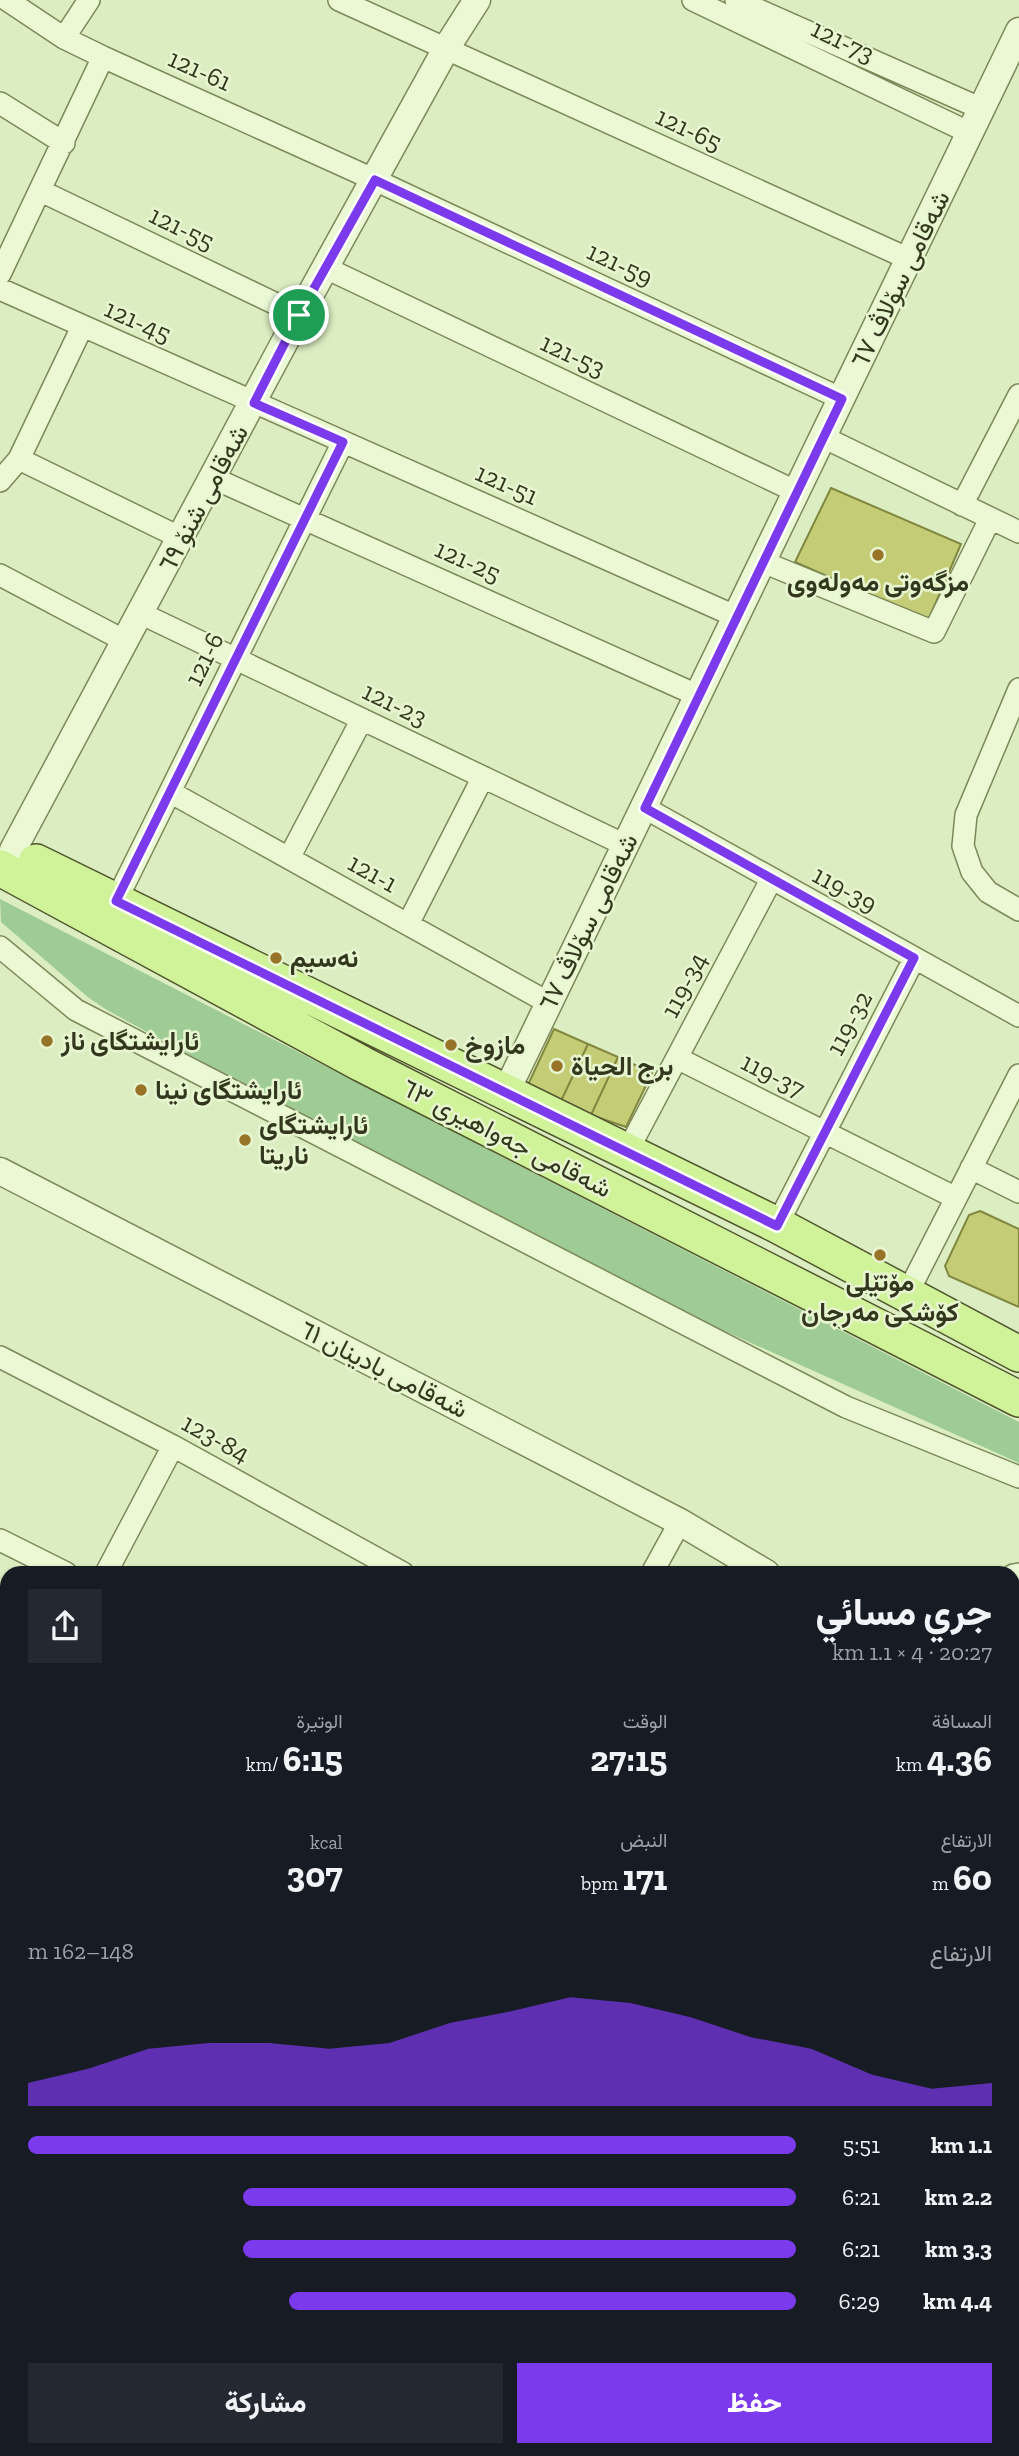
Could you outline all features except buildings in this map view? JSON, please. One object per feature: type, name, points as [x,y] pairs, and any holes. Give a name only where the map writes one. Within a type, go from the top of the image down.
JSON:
[{"type":"main road","name":"شەقامی جەواهیری ٦٣","points":[[4,854],[116,901],[627,1152],[777,1226],[1019,1354]]},
{"type":"main road","name":"شەقامی جەواهیری ٦٣","points":[[4,854],[362,1064],[1019,1399]]},
{"type":"street","name":"121-61","points":[[7,0],[64,38],[375,180]]},
{"type":"street","points":[[64,38],[89,0]]},
{"type":"street","name":"121-65","points":[[339,0],[909,259]]},
{"type":"street","name":"شەقامی شنۆ ٦٩","points":[[4,854],[125,641],[299,315],[447,47],[477,0]]},
{"type":"street","name":"121-73","points":[[693,0],[970,133]]},
{"type":"street","name":"121-73","points":[[736,0],[982,108]]},
{"type":"street","name":"شەقامی سۆلاڤ ٦٧","points":[[505,1094],[982,108],[1016,45]]},
{"type":"street","points":[[0,274],[103,57]]},
{"type":"street","points":[[0,103],[64,143]]},
{"type":"street","name":"121-59","points":[[375,180],[842,399]]},
{"type":"street","name":"121-55","points":[[41,191],[299,315]]},
{"type":"street","name":"121-53","points":[[326,268],[797,492]]},
{"type":"street","name":"121-45","points":[[0,289],[254,403]]},
{"type":"street","points":[[0,481],[19,459],[82,327]]},
{"type":"street","points":[[962,505],[1019,395]]},
{"type":"street","name":"121-51","points":[[254,403],[737,617]]},
{"type":"street","points":[[824,437],[1019,531]]},
{"type":"street","name":"121-6","points":[[116,901],[343,442]]},
{"type":"street","points":[[19,459],[181,538]]},
{"type":"street","name":"121-25","points":[[213,478],[699,696]]},
{"type":"street","points":[[763,562],[934,632],[990,519]]},
{"type":"street","points":[[0,575],[125,641]]},
{"type":"street","name":"121-23","points":[[140,613],[625,845]]},
{"type":"street","points":[[1019,689],[966,815],[962,846],[972,872],[988,892],[1019,910]]},
{"type":"street","points":[[289,858],[362,719]]},
{"type":"street","points":[[408,924],[483,777]]},
{"type":"street","name":"121-1","points":[[170,792],[549,1003]]},
{"type":"street","name":"119-39","points":[[645,808],[1019,1016]]},
{"type":"street","name":"119-34","points":[[627,1152],[771,880]]},
{"type":"street","points":[[0,947],[76,1010],[846,1407],[1019,1477]]},
{"type":"street","name":"119-32","points":[[777,1226],[823,1131],[914,958]]},
{"type":"street","name":"119-37","points":[[677,1058],[956,1198]]},
{"type":"street","points":[[906,1296],[1019,1075]]},
{"type":"street","points":[[971,1168],[1019,1192]]},
{"type":"street","name":"شەقامی بادینان ٦١","points":[[0,1171],[680,1522],[754,1566]]},
{"type":"street","name":"123-84","points":[[0,1357],[173,1446],[390,1566]]},
{"type":"street","points":[[110,1566],[173,1446]]},
{"type":"street","points":[[656,1566],[680,1522]]},
{"type":"street","points":[[0,1540],[52,1566]]},
{"type":"green space","points":[[0,899],[1019,1422],[1019,1463],[711,1325],[364,1151],[107,1010],[89,998],[1,922]]},
{"type":"place","name":"مزگەوتی مەولەوی","points":[[878,555]]},
{"type":"place","name":"نەسیم","points":[[276,958]]},
{"type":"place","name":"ئارایشتگای ناز","points":[[47,1041]]},
{"type":"place","name":"مازوخ","points":[[451,1045]]},
{"type":"place","name":"برج الحياة","points":[[557,1066]]},
{"type":"place","name":"ئارایشتگای نینا","points":[[141,1090]]},
{"type":"place","name":"ئارایشتگای ناریتا","points":[[245,1140]]},
{"type":"place","name":"مۆتێلی کۆشکی مەرجان","points":[[880,1255]]},
{"type":"route","points":[[375,180],[842,399],[645,808],[914,958],[823,1131],[777,1226],[116,901],[343,442],[254,403],[299,315],[375,180]]}]
